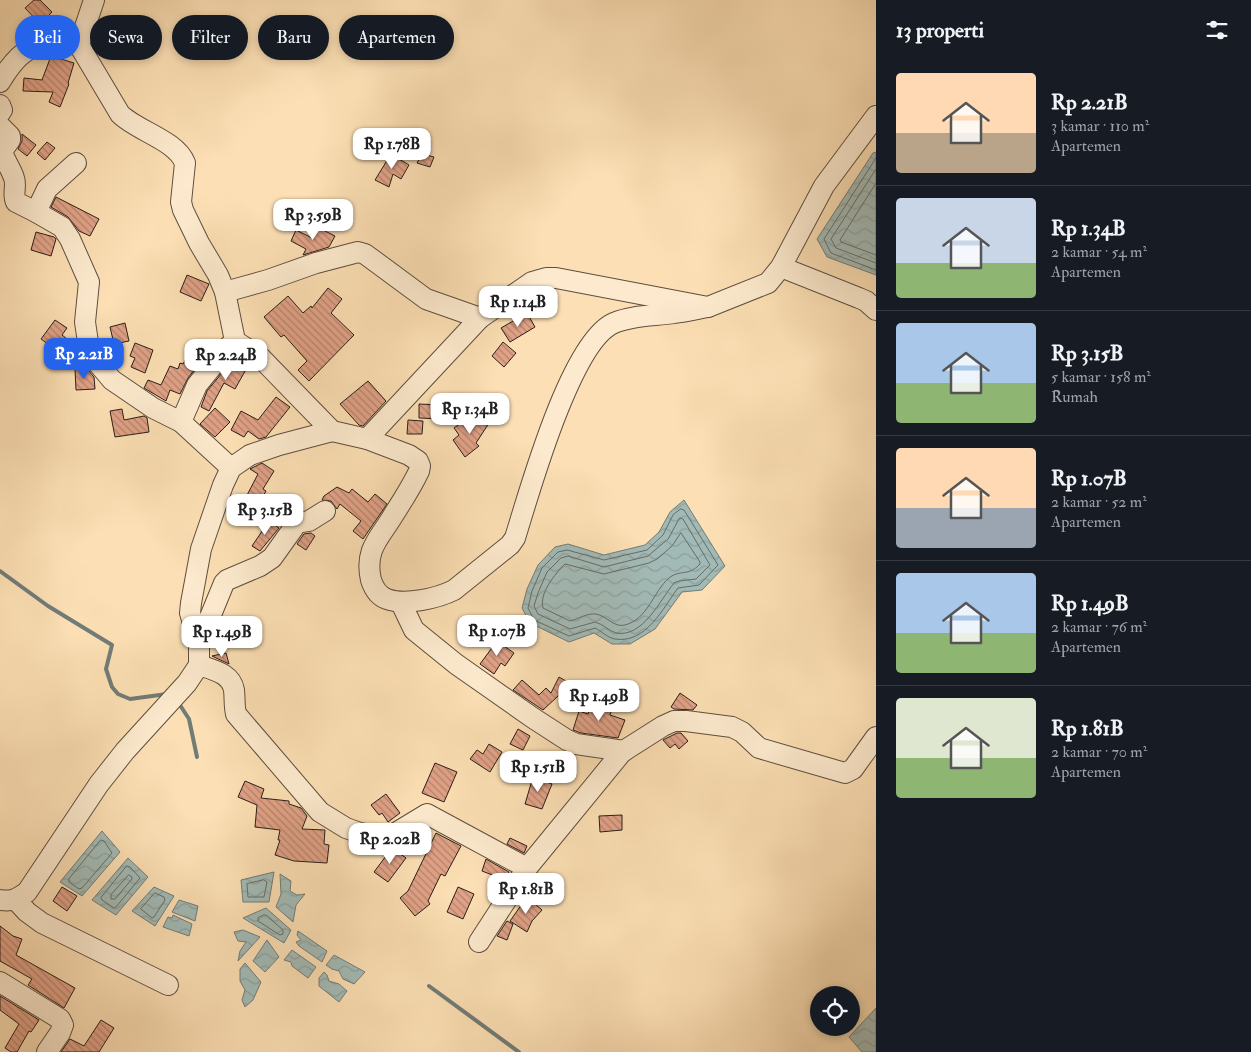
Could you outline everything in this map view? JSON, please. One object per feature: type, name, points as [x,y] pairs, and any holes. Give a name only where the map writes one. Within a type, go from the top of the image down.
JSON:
[{"type":"street","points":[[80,42],[94,0]]},
{"type":"street","points":[[80,47],[120,114],[166,143],[183,157],[185,163],[181,202],[183,210],[199,244],[218,275],[225,292],[235,341],[260,357],[332,431]]},
{"type":"street","points":[[0,82],[15,60]]},
{"type":"street","points":[[0,106],[2,110],[0,113]]},
{"type":"street","points":[[8,900],[26,892],[113,766],[175,696],[199,665],[199,644],[190,612],[191,603],[201,549],[223,485],[231,468],[250,455],[332,431],[367,439],[415,458],[420,466],[419,471],[374,543],[369,558],[373,586],[384,598],[401,603],[446,594],[454,590],[510,545],[515,538],[532,480],[557,412],[580,363],[593,341],[604,329],[625,318],[676,313],[708,307],[768,283],[781,268],[824,186],[876,116]]},
{"type":"street","points":[[0,126],[10,136],[10,140],[2,151],[14,177],[16,185],[14,197],[16,202],[62,227],[70,239],[89,282],[85,322],[89,348],[96,361],[112,380],[122,388],[153,408],[181,422],[231,468]]},
{"type":"street","points":[[36,212],[47,189],[76,163]]},
{"type":"street","points":[[0,207],[36,212]]},
{"type":"street","points":[[225,292],[268,280],[316,263],[358,252],[365,254],[426,299],[480,318]]},
{"type":"street","points":[[781,268],[860,298],[876,310]]},
{"type":"street","points":[[367,439],[480,318],[532,282],[546,278],[556,278],[591,283],[708,307]]},
{"type":"street","points":[[181,422],[197,385],[235,341]]},
{"type":"street","points":[[199,644],[221,590],[228,580],[266,563],[272,558],[296,523],[309,521],[325,511]]},
{"type":"street","points":[[401,603],[414,630],[456,664],[533,718],[576,744],[624,751]]},
{"type":"street","points":[[199,665],[220,672],[232,683],[236,714],[325,816],[360,833],[377,836],[394,834],[428,814],[527,868]]},
{"type":"street","points":[[479,942],[527,868],[624,751],[663,726],[674,722],[706,723],[732,727],[742,732],[759,748],[845,773],[853,769],[876,737]]},
{"type":"street","points":[[8,900],[42,923],[168,985]]},
{"type":"street","points":[[0,982],[60,1019],[63,1025],[60,1033],[47,1052]]},
{"type":"water","points":[[876,152],[876,275],[827,257],[817,239],[873,153]]},
{"type":"water","points":[[684,500],[725,566],[702,590],[682,592],[655,629],[630,644],[612,644],[594,633],[569,642],[530,623],[522,608],[527,589],[538,565],[555,547],[568,544],[604,555],[645,545],[659,532],[670,512]]},
{"type":"water","points":[[102,831],[120,852],[82,896],[60,882]]},
{"type":"water","points":[[128,858],[148,877],[116,915],[92,900]]},
{"type":"water","points":[[274,872],[269,902],[243,902],[241,880]]},
{"type":"water","points":[[280,874],[291,881],[290,891],[297,895],[305,894],[296,905],[293,922],[276,907],[281,894]]},
{"type":"water","points":[[154,887],[174,896],[155,926],[132,911]]},
{"type":"water","points":[[179,900],[198,906],[195,921],[172,912]]},
{"type":"water","points":[[266,908],[291,930],[284,943],[243,918]]},
{"type":"water","points":[[173,915],[192,924],[189,936],[163,927],[168,917],[172,918]]},
{"type":"water","points":[[243,930],[260,937],[238,961],[240,951],[246,942],[238,941],[234,932]]},
{"type":"water","points":[[298,931],[327,951],[322,962],[299,946],[296,942],[301,940],[297,935]]},
{"type":"water","points":[[267,940],[279,957],[265,972],[253,961]]},
{"type":"water","points":[[292,950],[316,967],[308,978],[292,966],[291,962],[284,960]]},
{"type":"water","points":[[334,955],[365,972],[354,984],[343,979],[339,971],[326,965]]},
{"type":"water","points":[[245,963],[261,982],[253,1000],[245,1007],[242,1000],[245,990],[240,981],[240,969]]},
{"type":"water","points":[[324,972],[329,981],[339,984],[347,991],[339,1002],[319,986],[319,978]]},
{"type":"water","points":[[876,1008],[876,1052],[862,1052],[849,1037],[860,1036],[860,1025]]},
{"type":"building","points":[[34,0],[40,0],[52,12],[49,15],[32,15],[25,8]]},
{"type":"building","points":[[50,60],[64,60],[74,63],[69,84],[60,107],[49,102],[53,92],[23,91],[24,78],[42,80]]},
{"type":"building","points":[[22,134],[36,145],[27,156],[18,149],[22,141]]},
{"type":"building","points":[[47,142],[55,148],[45,160],[37,153]]},
{"type":"building","points":[[391,154],[409,165],[401,179],[393,174],[389,187],[375,180]]},
{"type":"building","points":[[422,154],[434,157],[430,167],[417,163]]},
{"type":"building","points":[[56,197],[99,219],[90,236],[79,231],[68,217],[51,207]]},
{"type":"building","points":[[317,227],[335,236],[329,247],[303,255],[306,249],[291,241],[296,230],[312,238]]},
{"type":"building","points":[[36,232],[56,239],[51,256],[31,250]]},
{"type":"building","points":[[187,275],[209,284],[201,301],[180,292]]},
{"type":"building","points":[[328,288],[342,299],[331,313],[354,335],[309,381],[298,370],[307,361],[284,335],[281,337],[264,317],[288,296],[303,313],[311,306],[312,308]]},
{"type":"building","points":[[527,313],[535,327],[510,342],[501,328]]},
{"type":"building","points":[[55,320],[67,328],[62,335],[76,346],[82,360],[75,369],[59,358],[62,354],[41,339]]},
{"type":"building","points":[[125,323],[129,341],[114,344],[110,327]]},
{"type":"building","points":[[503,342],[516,353],[504,367],[492,356]]},
{"type":"building","points":[[135,343],[153,350],[145,373],[131,367],[135,358],[130,356]]},
{"type":"building","points":[[195,343],[209,351],[188,378],[180,394],[170,390],[166,401],[144,388],[148,380],[161,385],[170,366],[178,369],[180,363],[183,364]]},
{"type":"building","points":[[236,356],[249,364],[235,389],[224,383],[209,411],[201,407],[207,391]]},
{"type":"building","points":[[75,369],[87,369],[94,377],[95,389],[76,390]]},
{"type":"building","points":[[368,381],[386,401],[363,426],[359,425],[340,404]]},
{"type":"building","points":[[276,397],[290,407],[266,437],[259,439],[248,431],[244,437],[231,430],[241,411],[258,420]]},
{"type":"building","points":[[419,404],[442,405],[441,419],[419,418]]},
{"type":"building","points":[[215,408],[230,422],[215,437],[200,424]]},
{"type":"building","points":[[122,409],[124,420],[144,416],[147,418],[149,432],[115,437],[110,411]]},
{"type":"building","points":[[481,414],[491,420],[476,443],[479,446],[465,457],[453,440],[459,435],[454,428],[465,420],[472,430]]},
{"type":"building","points":[[408,420],[423,421],[422,434],[407,434]]},
{"type":"building","points":[[262,463],[274,471],[263,489],[266,491],[250,519],[234,507],[241,497],[245,499],[258,474],[250,469]]},
{"type":"building","points":[[337,487],[349,493],[352,489],[368,502],[375,494],[387,504],[363,539],[353,531],[361,521],[340,504],[337,509],[331,501],[322,500],[324,496]]},
{"type":"building","points":[[269,521],[279,528],[260,551],[252,546]]},
{"type":"building","points":[[311,533],[315,536],[306,550],[297,544],[304,534]]},
{"type":"building","points":[[497,641],[514,653],[505,666],[501,663],[494,674],[480,664]]},
{"type":"building","points":[[226,653],[229,664],[212,656]]},
{"type":"building","points":[[559,677],[571,684],[543,710],[513,690],[522,680],[539,695],[546,688],[551,693]]},
{"type":"building","points":[[680,693],[697,705],[693,710],[674,709],[671,707]]},
{"type":"building","points":[[600,701],[613,706],[610,715],[625,720],[618,738],[581,733],[573,730],[579,711],[588,714],[591,704],[598,706]]},
{"type":"building","points":[[518,729],[530,736],[523,750],[510,744]]},
{"type":"building","points":[[681,733],[688,741],[679,749],[675,744],[670,748],[663,740]]},
{"type":"building","points":[[489,744],[502,752],[490,772],[470,759],[477,750],[483,754]]},
{"type":"building","points":[[435,763],[457,772],[444,802],[422,793]]},
{"type":"building","points":[[533,777],[552,784],[542,809],[525,804]]},
{"type":"building","points":[[245,781],[264,789],[261,798],[289,801],[289,804],[301,808],[307,816],[302,829],[325,830],[324,844],[329,845],[327,863],[294,861],[275,855],[280,840],[278,840],[280,830],[255,827],[257,805],[238,797]]},
{"type":"building","points":[[386,794],[400,813],[388,822],[382,813],[379,815],[371,805]]},
{"type":"building","points":[[622,815],[622,830],[600,832],[599,816]]},
{"type":"building","points":[[436,833],[461,846],[445,876],[441,874],[428,901],[430,904],[415,916],[400,898],[408,891]]},
{"type":"building","points":[[510,838],[527,846],[524,853],[507,844]]},
{"type":"building","points":[[392,848],[406,858],[388,882],[374,872]]},
{"type":"building","points":[[486,859],[509,872],[505,880],[482,871]]},
{"type":"building","points":[[62,887],[77,896],[67,911],[53,901]]},
{"type":"building","points":[[458,887],[474,894],[463,919],[447,912]]},
{"type":"building","points":[[527,897],[542,910],[532,921],[527,932],[510,921]]},
{"type":"building","points":[[507,921],[513,924],[507,940],[497,936]]},
{"type":"building","points":[[0,926],[13,936],[22,939],[16,955],[75,988],[64,1008],[28,985],[32,979],[0,961]]},
{"type":"building","points":[[0,996],[39,1020],[31,1032],[29,1031],[17,1052],[11,1052],[5,1048],[19,1024],[0,1010]]},
{"type":"building","points":[[101,1020],[114,1028],[99,1052],[61,1052],[70,1039],[84,1046]]},
{"type":"waterway","points":[[0,571],[48,606],[112,645],[106,669],[112,687],[118,694],[130,699],[167,694]]},
{"type":"waterway","points":[[178,702],[189,719],[197,757]]},
{"type":"waterway","points":[[429,986],[519,1052]]}]
